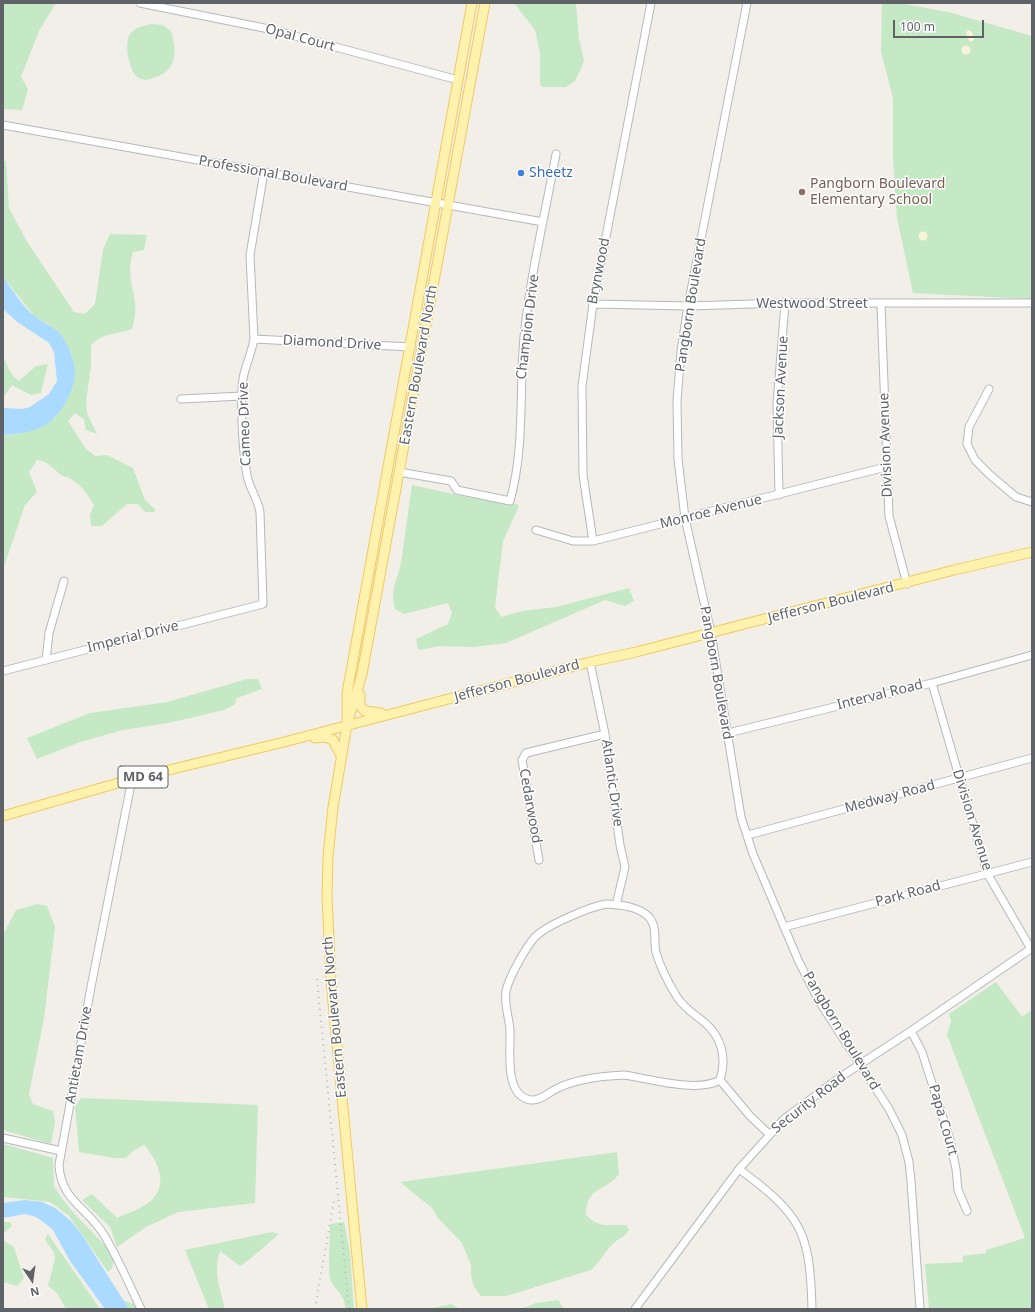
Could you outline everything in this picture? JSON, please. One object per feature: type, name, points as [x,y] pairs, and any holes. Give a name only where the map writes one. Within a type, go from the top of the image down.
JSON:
[{"type":"main road","name":"Eastern Boulevard North","points":[[347,725],[346,699],[411,347],[472,3]]},
{"type":"main road","name":"Eastern Boulevard North","points":[[362,1309],[328,941],[328,856],[333,807],[341,756],[347,725],[356,700],[362,674],[484,5]]},
{"type":"main road","points":[[459,147],[463,88],[458,80],[465,71],[484,5]]},
{"type":"main road","points":[[408,421],[407,407],[416,358],[415,350],[411,347]]},
{"type":"main road","points":[[399,410],[402,422],[395,464],[396,469],[399,472]]},
{"type":"main road","name":"Jefferson Boulevard","points":[[3,816],[132,779],[284,742],[590,662],[907,584],[954,570],[1032,552]]},
{"type":"main road","points":[[362,674],[359,701],[362,709],[370,713],[399,712]]},
{"type":"main road","points":[[284,742],[325,737],[333,740],[341,756]]},
{"type":"street","name":"Opal Court","points":[[140,3],[269,29],[458,80]]},
{"type":"street","name":"Brynwood","points":[[593,541],[583,475],[582,386],[593,304],[651,3]]},
{"type":"street","name":"Pangborn Boulevard","points":[[747,3],[688,306],[681,351],[678,401],[678,459],[685,518],[711,633],[740,810],[754,854],[799,962],[819,1001],[896,1121],[906,1148],[911,1181],[920,1309]]},
{"type":"street","name":"Professional Boulevard","points":[[3,125],[436,204],[543,222]]},
{"type":"street","name":"Champion Drive","points":[[399,472],[451,481],[457,490],[510,501],[516,468],[524,335],[529,297],[556,154]]},
{"type":"street","name":"Cameo Drive","points":[[264,172],[250,255],[254,338],[252,351],[244,374],[242,396],[247,475],[260,512],[264,604]]},
{"type":"street","name":"Westwood Street","points":[[593,304],[688,306],[785,303],[1032,303]]},
{"type":"street","name":"Jackson Avenue","points":[[779,495],[777,404],[785,303]]},
{"type":"street","name":"Division Avenue","points":[[881,304],[889,516],[907,584]]},
{"type":"street","name":"Diamond Drive","points":[[254,338],[411,347]]},
{"type":"street","points":[[990,389],[969,428],[967,444],[975,460],[990,475],[1016,497],[1032,502]]},
{"type":"street","points":[[181,399],[242,396]]},
{"type":"street","name":"Monroe Avenue","points":[[536,530],[573,541],[593,541],[886,467]]},
{"type":"street","points":[[46,660],[49,633],[64,581]]},
{"type":"street","name":"Imperial Drive","points":[[3,671],[264,604]]},
{"type":"street","name":"Interval Road","points":[[728,733],[932,683],[1032,655]]},
{"type":"street","name":"Atlantic Drive","points":[[590,662],[605,734],[620,845],[625,867],[616,905]]},
{"type":"street","name":"Division Avenue","points":[[932,683],[987,873],[1032,948]]},
{"type":"street","name":"Cedarwood","points":[[539,860],[522,760],[526,752],[605,734]]},
{"type":"street","name":"Medway Road","points":[[748,835],[1032,758]]},
{"type":"street","name":"Antietam Drive","points":[[132,779],[61,1151],[60,1176],[62,1185],[72,1199],[92,1219],[104,1235],[141,1309]]},
{"type":"street","name":"Park Road","points":[[784,927],[1032,862]]},
{"type":"street","points":[[606,904],[616,905],[638,910],[652,921],[657,954],[677,996],[690,1012],[709,1027],[718,1040],[724,1063],[720,1080],[713,1084],[696,1086],[624,1075],[615,1075],[570,1084],[558,1088],[536,1100],[530,1100],[516,1087],[509,1069],[510,1031],[506,995],[509,983],[524,954],[535,937],[545,929],[591,907],[606,904]]},
{"type":"street","name":"Security Road","points":[[635,1309],[739,1169],[769,1134],[801,1106],[860,1064],[1032,948]]},
{"type":"street","name":"Papa Court","points":[[911,1031],[922,1052],[950,1140],[956,1169],[958,1190],[967,1211]]},
{"type":"street","points":[[720,1080],[750,1116],[769,1134]]},
{"type":"street","points":[[3,1138],[61,1151]]},
{"type":"street","points":[[739,1169],[778,1200],[791,1214],[799,1226],[809,1258],[812,1309]]},
{"type":"green space","points":[[3,3],[56,3],[39,31],[21,77],[28,89],[22,110],[3,109]]},
{"type":"green space","points":[[514,3],[576,3],[579,39],[584,60],[575,81],[566,87],[543,87],[540,85],[540,53],[535,30]]},
{"type":"green space","points":[[882,3],[899,3],[948,12],[1032,36],[1032,299],[913,293],[897,218],[893,159],[893,98],[881,52]]},
{"type":"green space","points":[[151,24],[162,25],[171,31],[174,57],[168,70],[155,78],[145,80],[137,77],[133,72],[129,61],[127,42],[131,33],[135,29]]},
{"type":"green space","points":[[3,161],[6,161],[9,208],[26,240],[74,312],[85,314],[95,304],[103,250],[110,234],[147,235],[144,250],[133,252],[131,263],[131,282],[135,299],[135,318],[132,329],[105,336],[91,345],[91,367],[86,401],[87,413],[97,434],[86,430],[84,419],[75,413],[68,421],[86,449],[95,456],[107,455],[133,468],[145,500],[155,509],[155,512],[145,512],[138,504],[127,504],[102,526],[91,526],[90,515],[94,505],[84,490],[75,481],[63,476],[45,462],[37,460],[29,472],[37,492],[25,505],[3,569],[3,435],[17,434],[56,417],[66,401],[75,374],[66,344],[51,326],[35,317],[3,277]]},
{"type":"green space","points":[[3,358],[10,372],[19,381],[36,366],[48,364],[41,393],[31,395],[12,385],[3,398]]},
{"type":"green space","points":[[412,485],[471,498],[516,504],[519,506],[503,541],[495,607],[501,617],[522,611],[556,607],[629,588],[634,601],[625,606],[605,600],[506,643],[473,647],[440,646],[418,650],[416,639],[448,624],[452,613],[448,603],[404,614],[395,609],[393,595],[401,563]]},
{"type":"green space","points":[[247,679],[258,679],[262,689],[237,698],[234,705],[224,710],[168,723],[123,730],[80,742],[37,759],[27,738],[90,713],[167,702]]},
{"type":"green space","points":[[37,904],[47,906],[55,927],[44,1018],[29,1094],[33,1104],[53,1111],[55,1122],[51,1144],[3,1130],[3,935],[16,910]]},
{"type":"green space","points":[[996,982],[1022,1017],[1032,1010],[1032,1309],[929,1309],[925,1264],[963,1262],[963,1256],[986,1253],[986,1250],[1025,1238],[947,1035],[951,1021],[949,1014]]},
{"type":"green space","points":[[81,1098],[258,1105],[255,1203],[178,1212],[146,1227],[117,1247],[110,1227],[82,1200],[92,1194],[117,1218],[138,1209],[152,1200],[159,1190],[160,1176],[156,1162],[144,1145],[134,1150],[126,1158],[114,1158],[79,1152],[75,1107]]},
{"type":"green space","points":[[3,1144],[53,1158],[54,1186],[59,1194],[72,1211],[115,1256],[112,1268],[108,1272],[69,1216],[50,1202],[3,1197]]},
{"type":"green space","points":[[617,1152],[619,1174],[608,1184],[593,1194],[587,1205],[586,1215],[595,1222],[604,1225],[626,1225],[629,1229],[627,1233],[612,1244],[591,1270],[506,1296],[481,1296],[474,1287],[471,1276],[471,1265],[462,1243],[438,1218],[432,1208],[400,1182]]},
{"type":"green space","points":[[3,1222],[10,1222],[12,1226],[3,1234]]},
{"type":"green space","points":[[344,1222],[350,1252],[354,1309],[345,1309],[344,1299],[332,1282],[329,1274],[330,1224]]},
{"type":"green space","points":[[272,1232],[279,1234],[240,1266],[220,1251],[217,1273],[225,1309],[209,1309],[185,1250]]},
{"type":"green space","points":[[3,1234],[4,1241],[14,1247],[24,1278],[17,1286],[3,1282]]},
{"type":"green space","points":[[48,1234],[100,1309],[66,1309],[57,1293],[48,1286],[55,1258],[54,1253],[45,1239]]},
{"type":"green space","points":[[122,1300],[134,1304],[137,1309],[129,1309]]},
{"type":"green space","points":[[558,1300],[564,1309],[521,1309],[536,1303]]},
{"type":"green space","points":[[451,1304],[460,1309],[429,1309]]},
{"type":"sand","points":[[968,30],[972,32],[974,40],[971,42],[969,41],[966,33]]},
{"type":"sand","points":[[964,46],[968,46],[970,50],[968,54],[964,54],[962,52],[962,48]]},
{"type":"sand","points":[[923,231],[928,236],[923,241],[918,236]]},
{"type":"water","points":[[3,277],[27,309],[55,329],[64,339],[73,360],[75,375],[72,388],[66,402],[52,420],[42,427],[31,431],[3,435],[3,408],[22,409],[30,407],[49,394],[57,381],[54,352],[49,343],[16,321],[3,309]]},
{"type":"water","points":[[25,1200],[42,1202],[55,1208],[71,1221],[82,1235],[129,1309],[105,1309],[70,1261],[53,1230],[46,1224],[36,1217],[25,1214],[3,1218],[3,1203]]},
{"type":"railway","points":[[317,979],[349,1309]]},
{"type":"railway","points":[[315,1309],[334,1200]]},
{"type":"place","name":"Sheetz","points":[[521,173]]},
{"type":"place","name":"Pangborn Boulevard Elementary School","points":[[802,192]]}]
